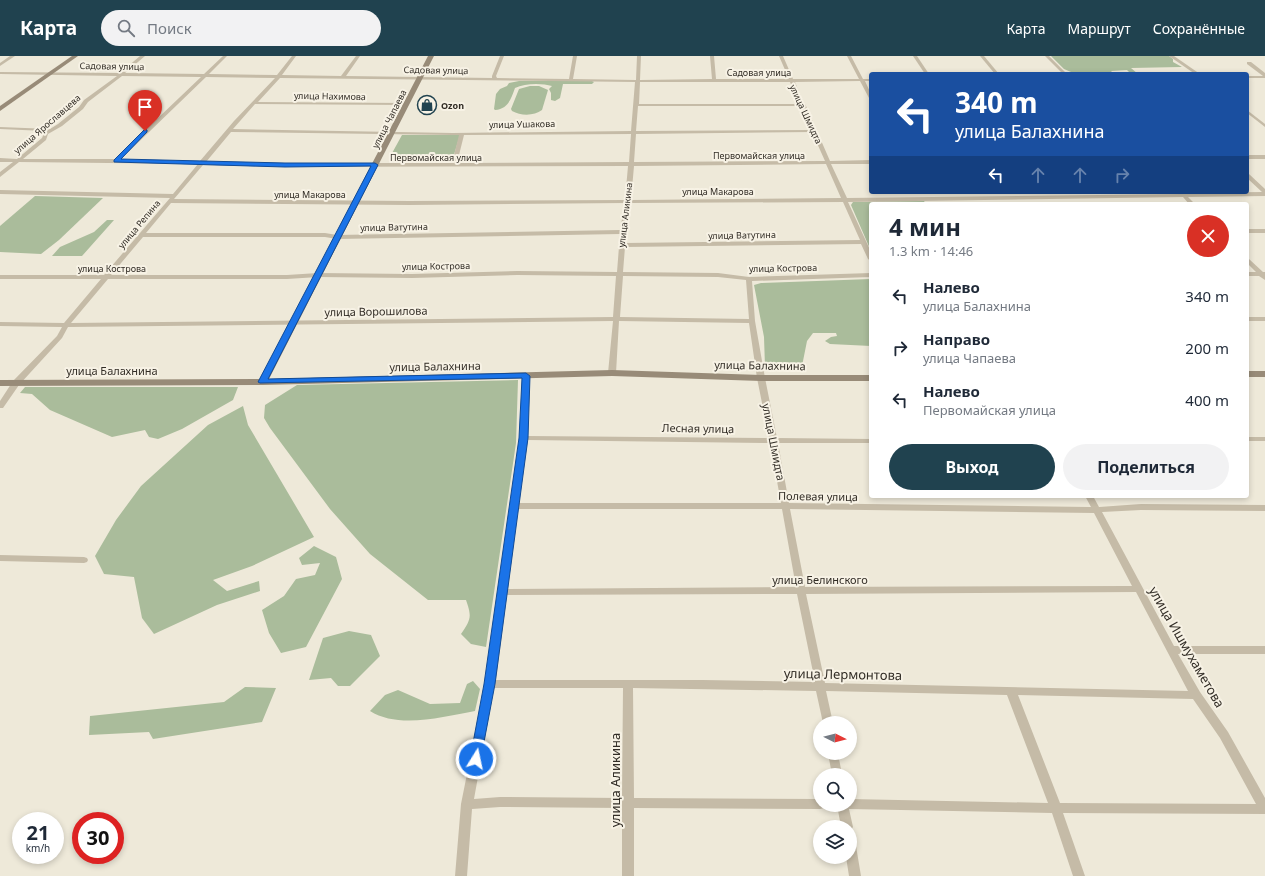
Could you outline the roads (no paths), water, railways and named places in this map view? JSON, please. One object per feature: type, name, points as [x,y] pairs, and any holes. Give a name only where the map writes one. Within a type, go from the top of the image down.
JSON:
[{"type":"street","points":[[0,65],[13,56]]},
{"type":"street","points":[[0,109],[52,74],[75,56]]},
{"type":"street","name":"улица Ярославцева","points":[[0,175],[44,139],[46,133],[60,125],[81,108],[86,101],[143,56]]},
{"type":"street","points":[[116,161],[225,56]]},
{"type":"street","name":"улица Репина","points":[[0,406],[16,383],[60,337],[66,325],[203,163],[229,130],[279,76],[294,56]]},
{"type":"street","points":[[342,78],[358,56]]},
{"type":"street","name":"улица Чапаева","points":[[263,382],[431,56]]},
{"type":"street","points":[[495,80],[494,76],[502,56]]},
{"type":"street","points":[[571,79],[575,56]]},
{"type":"street","name":"улица Аликина","points":[[612,373],[622,232],[628,200],[639,56]]},
{"type":"street","points":[[712,56],[714,80]]},
{"type":"street","name":"улица Шмидта","points":[[781,56],[869,255]]},
{"type":"street","points":[[849,56],[869,94]]},
{"type":"street","points":[[916,56],[926,72]]},
{"type":"street","points":[[982,56],[995,72]]},
{"type":"street","points":[[1047,56],[1063,72]]},
{"type":"street","points":[[1171,56],[1195,72]]},
{"type":"street","points":[[1249,64],[1265,76]]},
{"type":"street","name":"Садовая улица","points":[[0,73],[495,80],[869,80]]},
{"type":"street","points":[[1249,77],[1265,76]]},
{"type":"street","name":"улица Нахимова","points":[[254,103],[406,104]]},
{"type":"street","points":[[636,105],[804,105]]},
{"type":"street","points":[[1249,114],[1265,126]]},
{"type":"street","points":[[0,128],[51,130]]},
{"type":"street","name":"улица Ушакова","points":[[229,130],[391,133],[814,131]]},
{"type":"street","points":[[454,165],[462,133]]},
{"type":"street","points":[[1249,157],[1265,157]]},
{"type":"street","name":"Первомайская улица","points":[[0,160],[285,165],[869,162]]},
{"type":"street","points":[[1249,177],[1265,193]]},
{"type":"street","name":"улица Макарова","points":[[0,192],[355,203],[628,200],[931,201],[1182,194]]},
{"type":"street","name":"улица Макарова","points":[[1249,193],[1265,193]]},
{"type":"street","points":[[1012,194],[1018,202]]},
{"type":"street","points":[[1098,194],[1101,197]]},
{"type":"street","points":[[1182,194],[1190,202]]},
{"type":"street","points":[[1249,231],[1265,231]]},
{"type":"street","name":"улица Ватутина","points":[[142,235],[326,235],[337,237],[622,232]]},
{"type":"street","name":"улица Ватутина","points":[[622,245],[863,242]]},
{"type":"street","points":[[1249,262],[1264,275]]},
{"type":"street","name":"улица Кострова","points":[[0,277],[287,277],[318,275],[412,276],[517,273],[718,275],[749,279],[869,275]]},
{"type":"street","points":[[1249,274],[1264,275]]},
{"type":"street","name":"улица Шмидта","points":[[749,279],[752,321],[761,378],[774,441],[801,592],[827,716]]},
{"type":"street","name":"улица Ворошилова","points":[[0,324],[66,325],[616,318],[752,321]]},
{"type":"street","points":[[1249,319],[1265,319]]},
{"type":"street","name":"улица Балахнина","points":[[0,383],[263,382],[612,373],[761,378],[869,378]]},
{"type":"street","points":[[1249,374],[1265,374]]},
{"type":"street","points":[[461,876],[467,804],[490,684],[524,438],[526,376]]},
{"type":"street","name":"Лесная улица","points":[[524,438],[700,438],[774,441],[869,441]]},
{"type":"street","points":[[1249,439],[1265,438]]},
{"type":"street","name":"улица Ишмухаметова","points":[[1090,498],[1196,695],[1224,735],[1265,809]]},
{"type":"street","name":"Полевая улица","points":[[514,506],[786,506],[1095,510],[1141,507],[1265,508]]},
{"type":"street","points":[[0,558],[84,560]]},
{"type":"street","name":"улица Белинского","points":[[502,592],[801,592],[1139,589]]},
{"type":"street","points":[[1171,650],[1265,650]]},
{"type":"street","name":"улица Лермонтова","points":[[490,684],[821,686],[1196,695]]},
{"type":"street","name":"улица Аликина","points":[[628,684],[628,876]]},
{"type":"street","points":[[1011,690],[1056,808],[1079,876]]},
{"type":"street","points":[[467,804],[500,802],[813,804]]},
{"type":"street","points":[[857,804],[1056,808],[1265,809]]},
{"type":"street","points":[[853,864],[855,876]]},
{"type":"place","name":"Ozon","points":[[427,105]]}]
